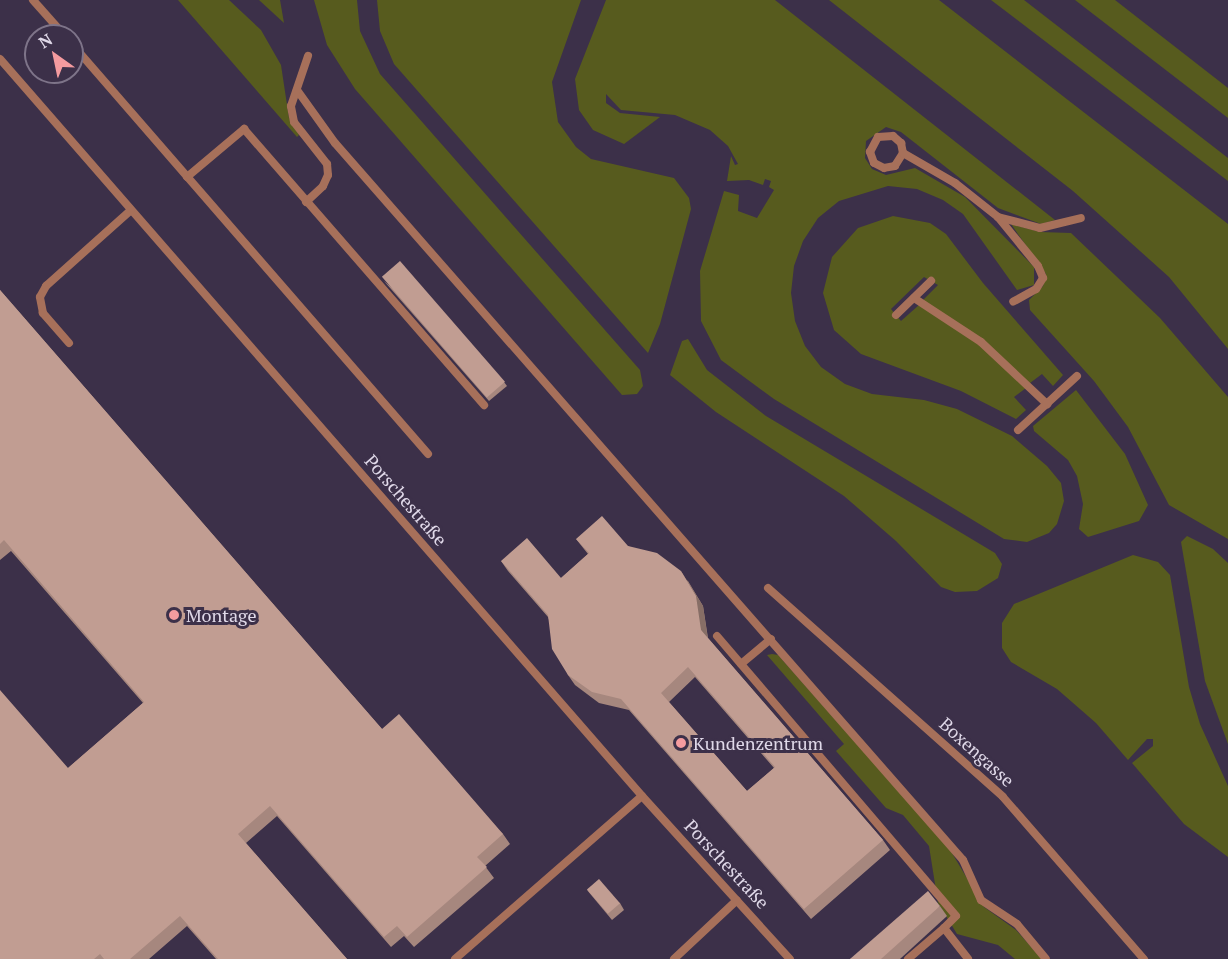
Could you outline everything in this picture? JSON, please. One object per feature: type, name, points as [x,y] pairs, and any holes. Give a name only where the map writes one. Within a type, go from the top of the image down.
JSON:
[{"type":"lane","points":[[33,0],[54,24]]},
{"type":"lane","points":[[306,202],[323,186],[328,175],[327,164],[294,123],[291,106],[308,56]]},
{"type":"lane","points":[[84,58],[428,454]]},
{"type":"lane","name":"Porschestraße","points":[[0,59],[130,211],[642,796],[790,959]]},
{"type":"lane","points":[[297,90],[335,143],[963,860],[981,900],[1017,924],[1046,959]]},
{"type":"lane","points":[[188,177],[244,129],[484,405]]},
{"type":"lane","points":[[903,153],[900,162],[884,168],[874,163],[870,152],[874,141],[888,135],[901,143],[903,153],[955,183],[998,216],[1038,266],[1042,278],[1036,289],[1013,302]]},
{"type":"lane","points":[[69,343],[43,313],[40,297],[46,286],[130,211]]},
{"type":"lane","points":[[998,216],[1040,228],[1081,218]]},
{"type":"lane","points":[[896,315],[931,281]]},
{"type":"lane","points":[[914,298],[981,342],[1047,404]]},
{"type":"lane","points":[[1018,430],[1077,376]]},
{"type":"lane","name":"Boxengasse","points":[[768,588],[1003,797],[1144,959]]},
{"type":"lane","points":[[717,636],[956,916],[908,959]]},
{"type":"lane","points":[[741,664],[771,639]]},
{"type":"lane","points":[[455,959],[642,796]]},
{"type":"lane","points":[[674,959],[737,900]]},
{"type":"lane","points":[[944,928],[968,959]]},
{"type":"green space","points":[[178,0],[229,0],[261,30],[281,65],[289,118],[299,135],[297,137]]},
{"type":"green space","points":[[259,0],[280,0],[284,23]]},
{"type":"green space","points":[[314,0],[357,0],[360,31],[380,74],[640,370],[643,386],[637,394],[622,395],[355,89],[327,45]]},
{"type":"green space","points":[[377,0],[581,0],[552,82],[558,122],[576,147],[591,159],[674,178],[689,198],[691,209],[660,324],[648,353],[394,64],[380,31]]},
{"type":"green space","points":[[606,0],[775,0],[1055,220],[1041,224],[998,208],[901,132],[886,127],[866,141],[865,158],[872,169],[886,175],[915,168],[965,197],[1034,267],[1034,285],[1017,290],[963,214],[943,200],[917,189],[888,186],[839,201],[818,218],[803,241],[794,266],[791,293],[795,321],[805,346],[821,367],[845,384],[872,394],[924,400],[957,409],[1012,436],[1047,466],[1061,483],[1064,501],[1057,524],[1049,533],[1027,542],[1004,539],[774,399],[721,360],[701,321],[700,271],[724,191],[739,195],[738,211],[757,218],[774,190],[769,187],[771,181],[765,179],[763,185],[749,180],[727,181],[731,156],[735,165],[738,164],[728,146],[710,130],[675,115],[621,110],[606,94],[606,103],[620,113],[660,117],[624,144],[593,130],[579,110],[575,79]]},
{"type":"green space","points":[[829,0],[939,0],[1228,224],[1228,349],[1169,277],[1073,191]]},
{"type":"green space","points":[[991,0],[1024,0],[1228,158],[1228,181]]},
{"type":"green space","points":[[1075,0],[1115,0],[1228,88],[1228,118]]},
{"type":"green space","points":[[893,216],[930,223],[946,234],[983,283],[1063,375],[1053,386],[1042,374],[1030,383],[923,300],[938,285],[924,277],[891,309],[901,321],[919,305],[975,341],[1026,388],[1014,397],[1026,410],[1016,419],[961,391],[861,354],[834,330],[823,293],[832,257],[858,228]]},
{"type":"green space","points":[[1011,224],[1040,232],[1071,233],[1160,318],[1228,397],[1228,539],[1169,505],[1128,427],[1094,381],[1030,310],[1029,300],[1043,286],[1046,274]]},
{"type":"green space","points":[[688,339],[707,370],[766,416],[995,553],[1002,564],[998,578],[977,591],[955,592],[941,587],[896,541],[844,496],[716,412],[670,375],[682,341]]},
{"type":"green space","points":[[1076,390],[1125,454],[1148,505],[1139,521],[1088,537],[1079,529],[1083,504],[1077,476],[1068,460],[1034,431],[1033,426]]},
{"type":"green space","points":[[1187,536],[1213,549],[1228,563],[1228,744],[1205,681],[1181,542]]},
{"type":"green space","points":[[1133,555],[1158,562],[1170,575],[1189,687],[1200,724],[1228,786],[1228,857],[1184,824],[1132,763],[1153,746],[1153,739],[1147,739],[1128,760],[1096,723],[1057,689],[1011,662],[1002,648],[1002,623],[1014,604]]},
{"type":"green space","points":[[767,655],[778,655],[949,848],[984,907],[1016,930],[1042,959],[1015,959],[998,945],[957,934],[938,903],[929,846],[903,815],[886,808],[836,751],[844,744]]},
{"type":"building","points":[[400,261],[505,382],[487,397],[382,277]]},
{"type":"building","name":"Montage","points":[[0,290],[382,729],[399,714],[503,834],[477,857],[487,867],[407,937],[397,926],[384,937],[270,806],[238,834],[347,959],[218,959],[180,916],[130,959],[104,959],[100,954],[94,959],[0,959],[0,690],[68,768],[144,702],[4,540],[0,544]]},
{"type":"building","name":"Kundenzentrum","points":[[602,516],[628,546],[657,553],[681,571],[696,596],[701,630],[883,840],[804,909],[621,699],[592,692],[568,675],[552,649],[548,615],[501,561],[527,538],[561,578],[589,553],[576,539]],"holes":[[[688,667],[775,767],[747,791],[661,693]]]},
{"type":"building","points":[[599,879],[620,903],[608,914],[587,889]]},
{"type":"building","points":[[928,891],[940,906],[881,959],[850,959]]},
{"type":"place","name":"Montage","points":[[174,615]]},
{"type":"place","name":"Kundenzentrum","points":[[681,743]]}]
